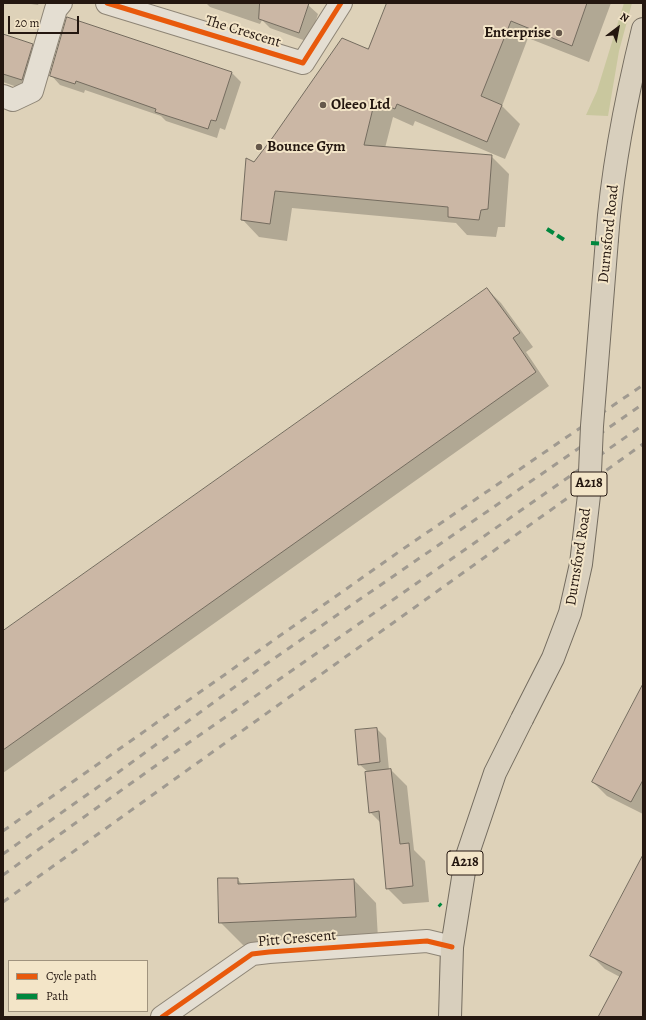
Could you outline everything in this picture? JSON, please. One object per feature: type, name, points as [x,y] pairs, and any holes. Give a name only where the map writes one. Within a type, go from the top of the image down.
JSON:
[{"type":"main road","name":"Durnsford Road","points":[[450,1017],[452,947],[466,859],[495,772],[553,658],[567,621],[581,564],[588,495],[592,426],[610,208],[624,114],[643,29]]},
{"type":"street","points":[[3,96],[13,100],[32,91],[56,9],[61,3]]},
{"type":"street","name":"The Crescent","points":[[107,3],[303,63],[342,3]]},
{"type":"street","name":"Pitt Crescent","points":[[162,1017],[252,954],[427,941],[452,947]]},
{"type":"shaded area","points":[[624,3],[632,3],[619,51],[608,116],[586,115],[597,91]]},
{"type":"building","points":[[260,3],[309,3],[299,33],[259,19]]},
{"type":"building","points":[[387,3],[587,3],[572,46],[511,21],[481,96],[502,105],[487,142],[397,104],[395,109],[375,100],[364,145],[492,155],[488,209],[481,210],[479,220],[448,217],[448,207],[275,191],[270,224],[241,220],[246,158],[254,162],[342,38],[368,49]]},
{"type":"building","points":[[67,17],[232,72],[216,121],[211,120],[208,129],[155,112],[156,109],[76,81],[75,84],[50,76]]},
{"type":"building","points":[[3,34],[33,44],[22,80],[3,74]]},
{"type":"building","points":[[487,288],[520,333],[513,338],[536,372],[3,750],[3,631]]},
{"type":"building","points":[[643,684],[643,780],[631,802],[592,782]]},
{"type":"building","points":[[377,728],[380,762],[358,765],[355,730]]},
{"type":"building","points":[[391,769],[400,844],[409,843],[413,886],[386,889],[379,811],[369,813],[365,772]]},
{"type":"building","points":[[643,855],[643,1017],[598,1017],[622,972],[590,956]]},
{"type":"building","points":[[218,878],[238,878],[238,884],[354,879],[356,917],[219,923]]},
{"type":"railway","points":[[3,831],[400,551],[643,385]]},
{"type":"railway","points":[[3,854],[105,782],[266,664],[643,404]]},
{"type":"railway","points":[[3,875],[144,774],[643,425]]},
{"type":"railway","points":[[3,902],[643,444]]},
{"type":"marked path","points":[[547,229],[566,241]]},
{"type":"marked path","points":[[591,243],[607,244]]},
{"type":"cycle path","points":[[107,3],[303,63],[341,3]]},
{"type":"cycle path","points":[[162,1017],[252,954],[427,941],[452,947]]},
{"type":"place","name":"Enterprise","points":[[559,33]]},
{"type":"place","name":"Oleeo Ltd","points":[[323,105]]},
{"type":"place","name":"Bounce Gym","points":[[259,147]]}]
